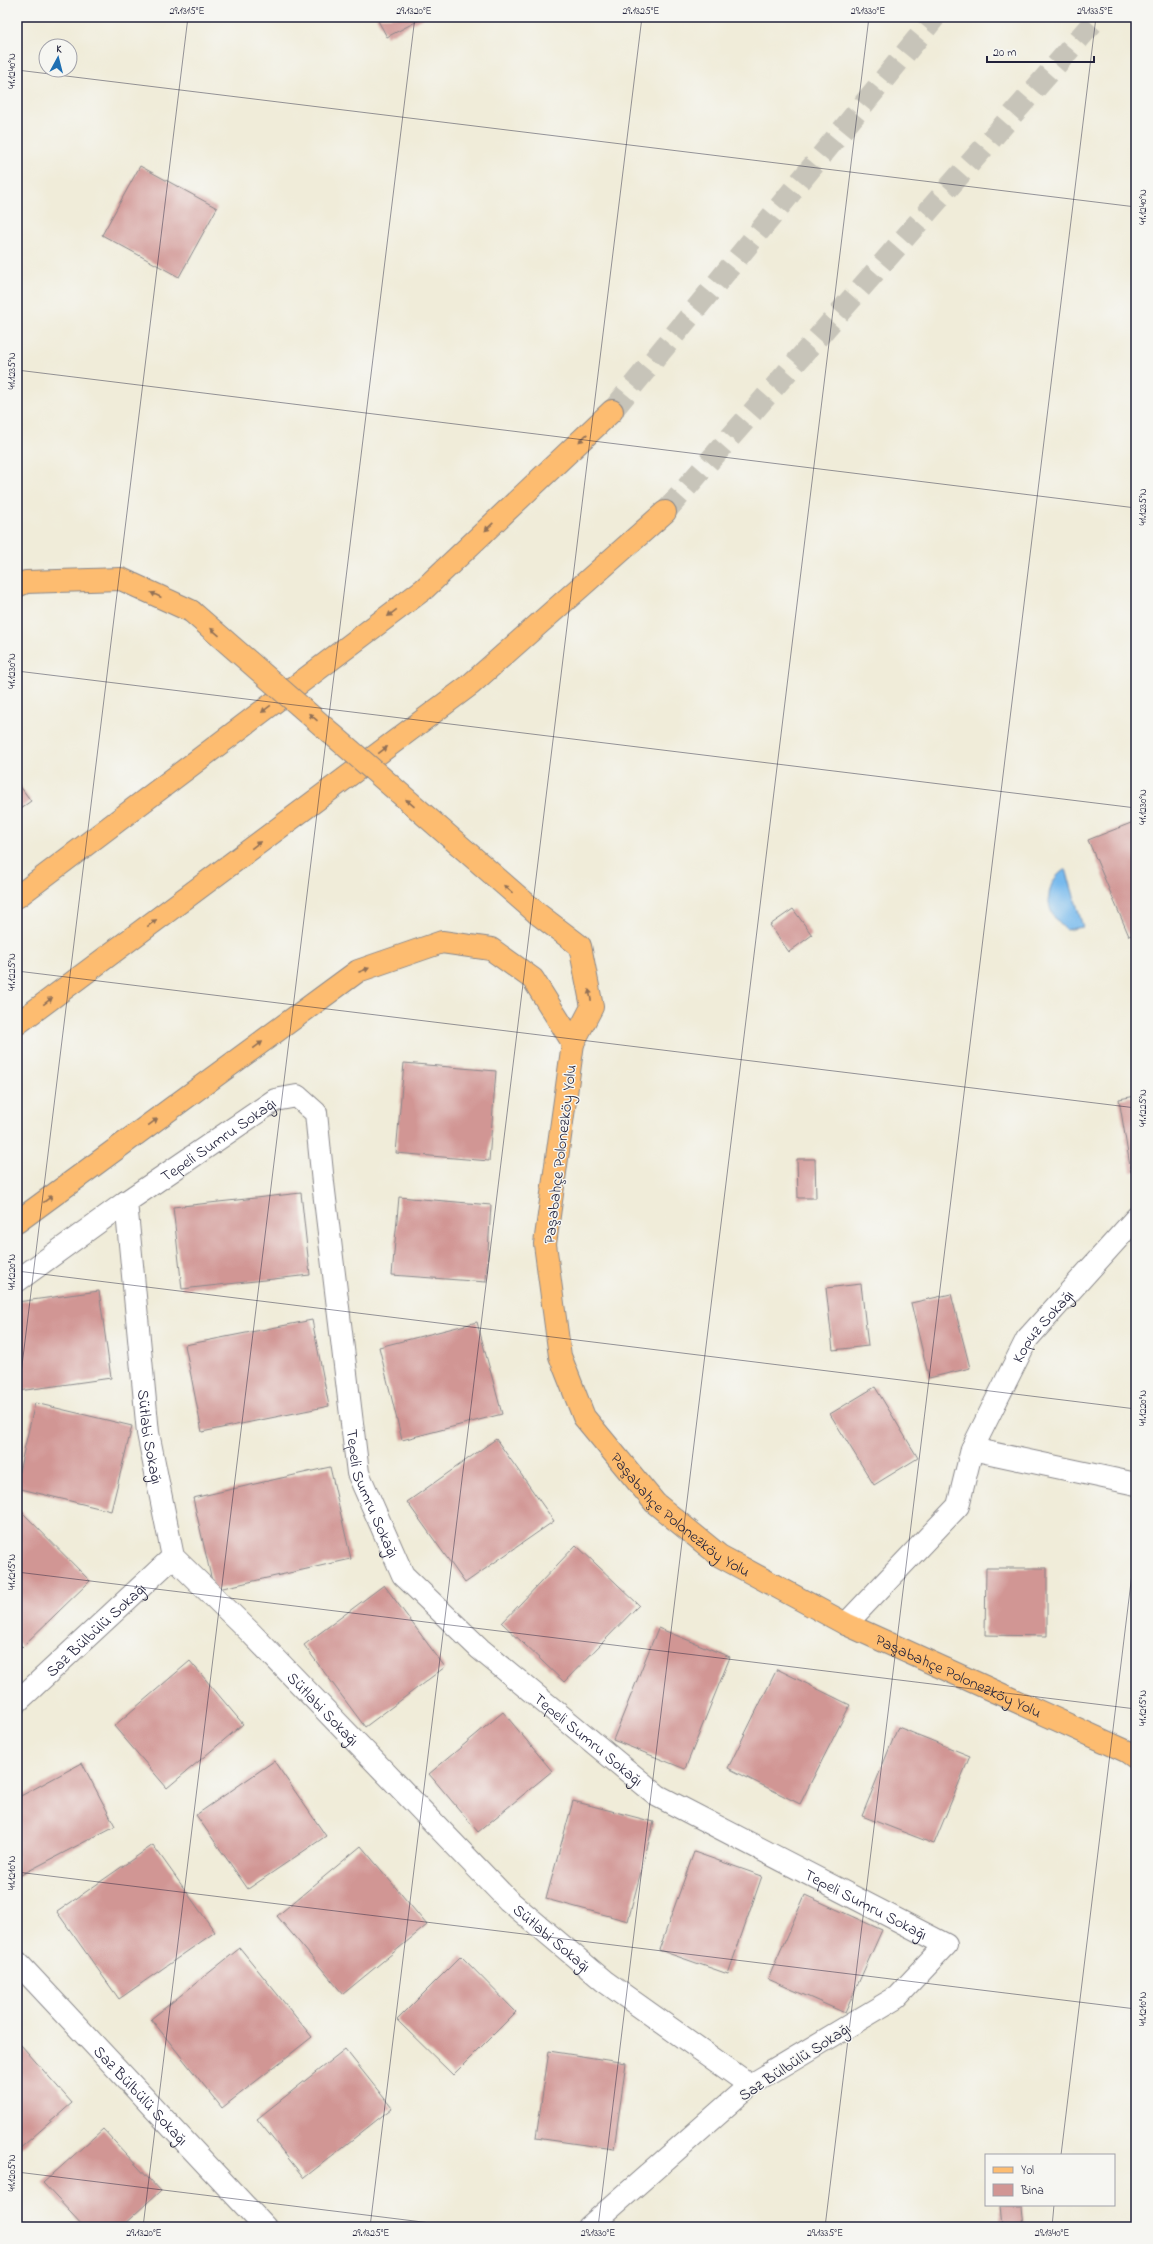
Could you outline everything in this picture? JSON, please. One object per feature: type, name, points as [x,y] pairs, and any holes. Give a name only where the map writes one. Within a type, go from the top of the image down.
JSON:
[{"type":"main road","points":[[17,897],[424,589],[612,411]]},
{"type":"main road","points":[[17,1024],[470,685],[665,512]]},
{"type":"main road","name":"Paşabahçe Polonezköy Yolu","points":[[17,586],[26,582],[121,579],[191,611],[538,914],[580,946],[592,1007],[574,1043],[545,1244],[560,1356],[584,1417],[655,1503],[720,1556],[846,1624],[1126,1751],[1136,1758]]},
{"type":"main road","points":[[17,1222],[358,972],[442,942],[490,949],[533,978],[574,1043]]},
{"type":"street","name":"Tepeli Sumru Sokağı","points":[[17,1281],[126,1202],[275,1100],[297,1096],[316,1113],[358,1473],[403,1575],[480,1649],[658,1796],[946,1945]]},
{"type":"street","name":"Sütlabi Sokağı","points":[[126,1202],[148,1433],[173,1557],[250,1632],[508,1900],[604,1981],[750,2085]]},
{"type":"street","name":"Kopuz Sokağı","points":[[846,1624],[958,1506],[972,1449],[1027,1339],[1136,1218]]},
{"type":"street","points":[[972,1449],[1136,1484]]},
{"type":"street","name":"Saz Bülbülü Sokağı","points":[[17,1702],[173,1557]]},
{"type":"street","name":"Saz Bülbülü Sokağı","points":[[589,2227],[750,2085],[897,1997],[946,1945]]},
{"type":"street","name":"Saz Bülbülü Sokağı","points":[[17,1962],[265,2227]]},
{"type":"water","points":[[1066,869],[1083,927],[1066,930],[1057,921],[1050,909],[1049,896],[1052,883],[1060,873]]},
{"type":"building","points":[[376,17],[425,17],[387,37]]},
{"type":"building","points":[[140,166],[217,208],[179,277],[102,235]]},
{"type":"building","points":[[17,782],[31,801],[17,811]]},
{"type":"building","points":[[1136,821],[1136,933],[1129,936],[1088,840]]},
{"type":"building","points":[[793,909],[812,935],[789,952],[770,925]]},
{"type":"building","points":[[404,1063],[496,1071],[489,1161],[396,1153]]},
{"type":"building","points":[[1136,1096],[1136,1171],[1131,1172],[1119,1099]]},
{"type":"building","points":[[797,1159],[815,1159],[816,1198],[798,1198]]},
{"type":"building","points":[[301,1193],[310,1275],[182,1289],[173,1207]]},
{"type":"building","points":[[399,1197],[491,1205],[486,1282],[392,1275]]},
{"type":"building","points":[[861,1284],[868,1346],[833,1350],[826,1288]]},
{"type":"building","points":[[99,1291],[111,1378],[19,1391],[17,1377],[17,1302]]},
{"type":"building","points":[[951,1294],[970,1368],[929,1378],[911,1303]]},
{"type":"building","points":[[312,1320],[329,1406],[202,1432],[185,1345]]},
{"type":"building","points":[[477,1322],[502,1414],[402,1440],[379,1347]]},
{"type":"building","points":[[875,1387],[918,1458],[874,1485],[830,1414]]},
{"type":"building","points":[[35,1403],[132,1426],[111,1511],[17,1488],[17,1480]]},
{"type":"building","points":[[496,1439],[554,1521],[465,1583],[407,1502]]},
{"type":"building","points":[[330,1467],[351,1559],[214,1590],[193,1498]]},
{"type":"building","points":[[19,1509],[90,1581],[22,1647],[17,1641],[17,1511]]},
{"type":"building","points":[[576,1545],[639,1605],[564,1682],[502,1623]]},
{"type":"building","points":[[986,1568],[1047,1568],[1047,1636],[985,1635]]},
{"type":"building","points":[[384,1585],[445,1667],[365,1727],[304,1645]]},
{"type":"building","points":[[658,1628],[730,1657],[685,1769],[613,1740]]},
{"type":"building","points":[[190,1661],[243,1724],[167,1788],[114,1726]]},
{"type":"building","points":[[777,1669],[850,1705],[800,1804],[728,1768]]},
{"type":"building","points":[[503,1712],[552,1771],[478,1832],[429,1774]]},
{"type":"building","points":[[898,1727],[970,1756],[934,1844],[862,1816]]},
{"type":"building","points":[[274,1761],[326,1836],[248,1889],[196,1815]]},
{"type":"building","points":[[82,1763],[115,1826],[17,1877],[17,1798]]},
{"type":"building","points":[[573,1801],[654,1822],[628,1921],[546,1899]]},
{"type":"building","points":[[153,1845],[215,1932],[119,1999],[57,1912]]},
{"type":"building","points":[[361,1846],[427,1925],[343,1994],[277,1916]]},
{"type":"building","points":[[694,1852],[762,1876],[728,1974],[659,1950]]},
{"type":"building","points":[[805,1895],[882,1930],[845,2013],[768,1979]]},
{"type":"building","points":[[240,1948],[312,2037],[222,2108],[151,2019]]},
{"type":"building","points":[[461,1956],[516,2012],[453,2075],[397,2020]]},
{"type":"building","points":[[21,2045],[72,2103],[17,2151],[17,2048]]},
{"type":"building","points":[[345,2049],[392,2108],[304,2178],[257,2119]]},
{"type":"building","points":[[549,2051],[626,2063],[614,2149],[536,2138]]},
{"type":"building","points":[[103,2129],[160,2191],[121,2227],[84,2227],[43,2183]]},
{"type":"building","points":[[1000,2206],[1022,2206],[1024,2227],[1002,2227]]},
{"type":"tunnel","points":[[612,411],[935,17]]},
{"type":"tunnel","points":[[665,512],[1098,17]]}]
